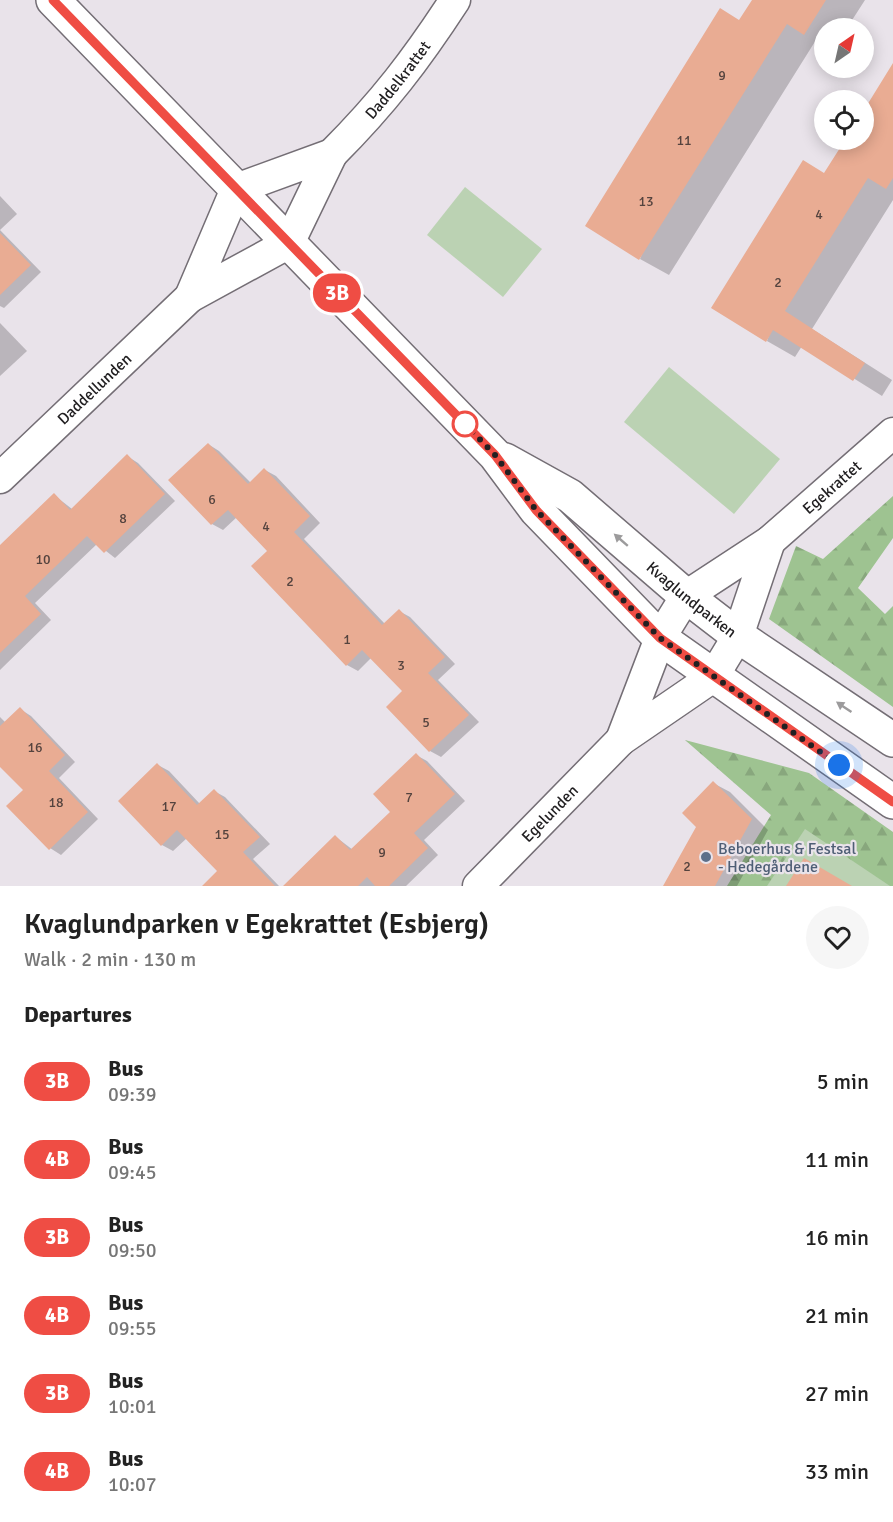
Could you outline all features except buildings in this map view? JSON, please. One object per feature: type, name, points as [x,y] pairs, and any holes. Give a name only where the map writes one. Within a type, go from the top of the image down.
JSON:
[{"type":"street","name":"Kvaglundparken","points":[[53,0],[495,455],[536,510],[660,638],[712,677],[893,802]]},
{"type":"street","name":"Daddelkrattet","points":[[289,243],[332,154],[376,110],[419,57],[454,0]]},
{"type":"street","name":"Daddelkrattet","points":[[236,189],[332,154]]},
{"type":"street","name":"Daddellunden","points":[[190,297],[236,189]]},
{"type":"street","name":"Daddellunden","points":[[0,478],[190,297],[289,243]]},
{"type":"street","name":"Egekrattet","points":[[686,596],[770,541],[893,433]]},
{"type":"street","name":"Kvaglundparken","points":[[495,455],[570,496],[686,596],[738,636],[893,740]]},
{"type":"street","points":[[738,636],[770,541]]},
{"type":"street","name":"Egelunden","points":[[621,740],[660,638],[686,596]]},
{"type":"street","name":"Egelunden","points":[[478,886],[621,740],[712,677],[738,636]]},
{"type":"green space","points":[[465,187],[542,249],[503,297],[427,235]]},
{"type":"green space","points":[[669,367],[780,459],[734,514],[624,422]]},
{"type":"green space","points":[[893,496],[893,538],[858,588],[885,614],[893,606],[893,707],[769,619],[796,546],[823,559]]},
{"type":"green space","points":[[685,740],[809,773],[893,832],[893,886],[727,886],[771,815]]},
{"type":"green space","points":[[805,829],[890,886],[767,886]]},
{"type":"bus line","name":"3B","points":[[53,0],[495,455],[536,510],[660,638],[712,677],[893,802]]},
{"type":"place","name":"Beboerhus & Festsal - Hedegårdene","points":[[706,857]]},
{"type":"route","points":[[465,424],[495,455],[536,510],[660,638],[839,765]]}]
